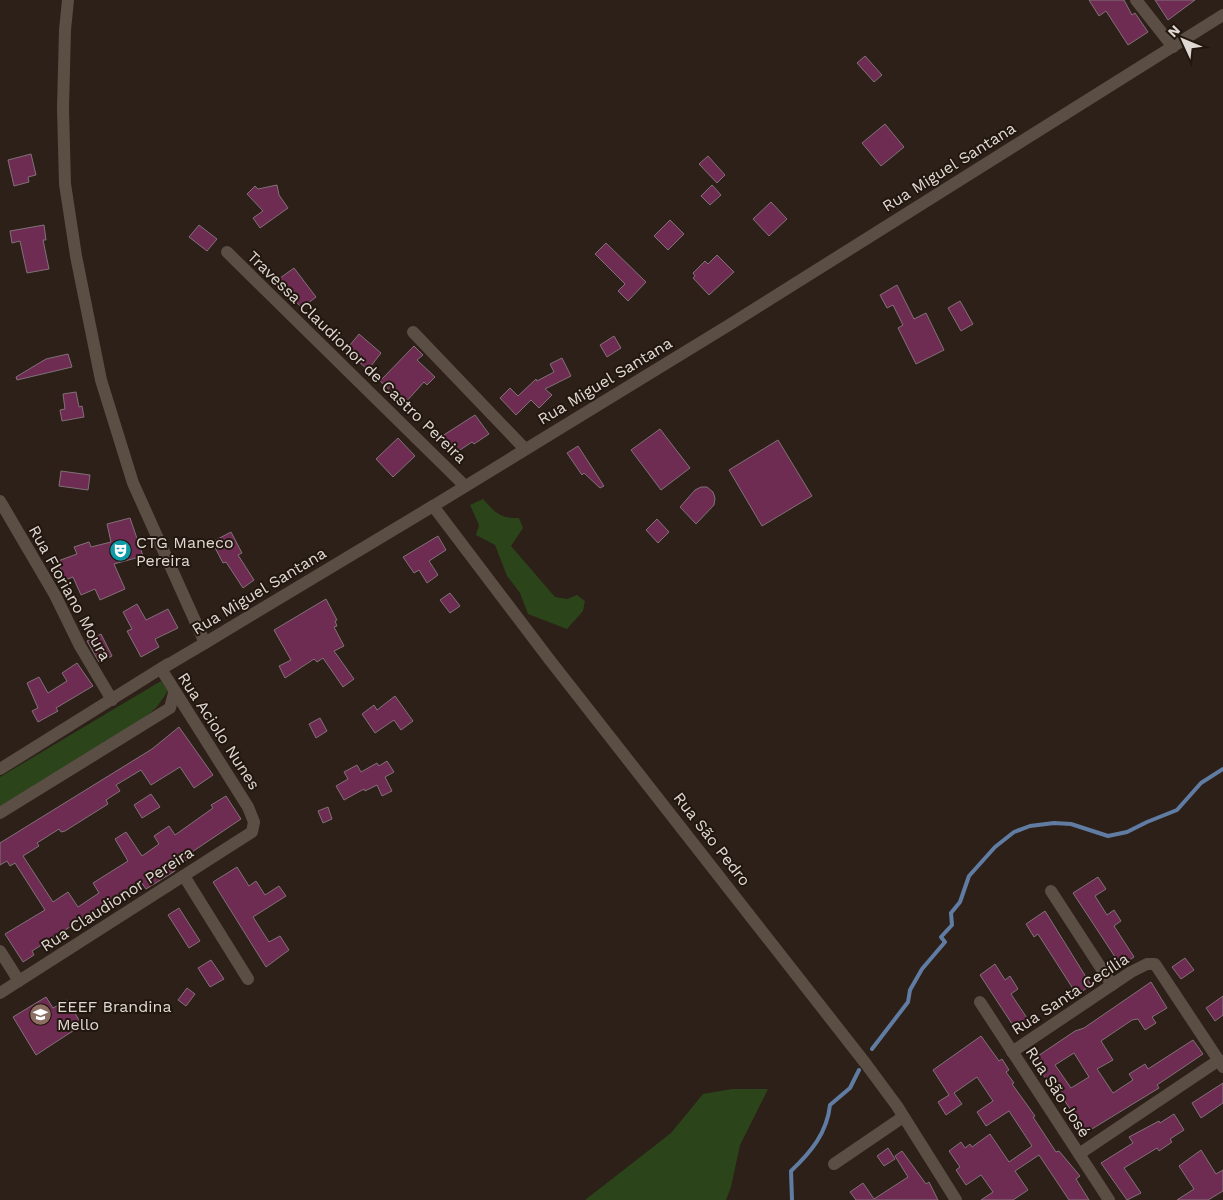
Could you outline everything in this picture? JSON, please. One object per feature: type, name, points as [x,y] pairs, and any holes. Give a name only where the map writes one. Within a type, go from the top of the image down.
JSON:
[{"type":"street","points":[[68,0],[64,30],[63,108],[65,184],[76,256],[102,380],[133,483],[200,645]]},
{"type":"street","points":[[1136,0],[1173,47]]},
{"type":"street","name":"Rua Miguel Santana","points":[[0,768],[737,320],[1223,15]]},
{"type":"street","name":"Travessa Claudionor de Castro Pereira","points":[[227,252],[322,343],[464,486]]},
{"type":"street","points":[[413,332],[525,449]]},
{"type":"street","name":"Rua Floriano Moura","points":[[0,501],[55,595],[80,646],[112,700]]},
{"type":"street","name":"Rua São Pedro","points":[[433,506],[549,659],[808,987],[903,1116],[956,1200]]},
{"type":"street","name":"Rua Aciolo Nunes","points":[[200,645],[161,669],[174,693],[248,807],[254,822],[252,832]]},
{"type":"street","points":[[0,813],[170,708],[174,693]]},
{"type":"street","name":"Rua Claudionor Pereira","points":[[0,993],[252,832]]},
{"type":"street","points":[[184,876],[248,979]]},
{"type":"street","points":[[1051,891],[1112,985]]},
{"type":"street","points":[[0,951],[19,981]]},
{"type":"street","name":"Rua Santa Cecília","points":[[1012,1052],[1112,985],[1147,964],[1155,964],[1221,1064]]},
{"type":"street","name":"Rua São José","points":[[980,1002],[1079,1154],[1103,1198]]},
{"type":"street","points":[[1079,1154],[1221,1064]]},
{"type":"street","points":[[834,1164],[903,1116]]},
{"type":"green space","points":[[483,499],[498,514],[519,518],[523,528],[511,546],[555,597],[567,599],[577,595],[585,601],[583,611],[567,629],[528,614],[520,593],[507,576],[495,545],[476,535],[479,525],[470,505]]},
{"type":"green space","points":[[161,681],[168,691],[156,708],[138,723],[0,809],[0,777]]},
{"type":"green space","points":[[732,1089],[768,1089],[740,1145],[731,1187],[726,1200],[585,1200],[671,1133],[703,1094]]},
{"type":"building","points":[[1089,0],[1124,0],[1132,15],[1135,13],[1148,32],[1128,45],[1106,11],[1099,16]]},
{"type":"building","points":[[1155,0],[1195,0],[1168,20]]},
{"type":"building","points":[[865,56],[882,75],[874,82],[857,63]]},
{"type":"building","points":[[885,124],[904,147],[881,166],[862,143]]},
{"type":"building","points":[[31,154],[36,175],[28,177],[29,182],[14,186],[8,160]]},
{"type":"building","points":[[708,156],[725,175],[717,183],[699,164]]},
{"type":"building","points":[[277,185],[279,195],[288,208],[260,228],[253,218],[263,211],[247,194],[255,186],[258,189]]},
{"type":"building","points":[[712,185],[721,195],[710,205],[701,196]]},
{"type":"building","points":[[771,202],[787,219],[769,236],[753,219]]},
{"type":"building","points":[[670,220],[684,234],[668,250],[654,236]]},
{"type":"building","points":[[44,225],[46,240],[43,240],[49,269],[27,273],[20,241],[12,243],[10,231]]},
{"type":"building","points":[[199,225],[217,239],[207,251],[189,237]]},
{"type":"building","points":[[606,243],[646,282],[628,301],[618,291],[625,284],[595,254]]},
{"type":"building","points":[[717,255],[734,272],[709,295],[693,278],[695,276],[693,273],[705,261],[708,264]]},
{"type":"building","points":[[294,268],[316,297],[302,308],[276,281]]},
{"type":"building","points":[[897,285],[914,319],[926,313],[944,350],[916,364],[898,328],[903,325],[893,305],[887,308],[880,295]]},
{"type":"building","points":[[960,301],[973,324],[961,331],[948,308]]},
{"type":"building","points":[[359,334],[381,353],[368,370],[346,350]]},
{"type":"building","points":[[614,336],[621,348],[607,357],[600,345]]},
{"type":"building","points":[[414,346],[423,355],[417,360],[435,377],[427,385],[424,382],[404,404],[380,381]]},
{"type":"building","points":[[68,354],[72,367],[17,380],[16,377],[46,359]]},
{"type":"building","points":[[562,358],[571,376],[545,389],[552,395],[539,408],[531,400],[516,415],[500,398],[510,388],[518,396],[536,379],[537,381],[554,372],[550,364]]},
{"type":"building","points":[[76,392],[79,407],[82,406],[84,417],[62,421],[60,410],[65,409],[63,394]]},
{"type":"building","points":[[475,415],[489,434],[474,444],[472,442],[451,456],[439,438]]},
{"type":"building","points":[[660,429],[690,468],[661,490],[631,450]]},
{"type":"building","points":[[398,438],[415,456],[393,477],[376,459]]},
{"type":"building","points":[[778,440],[812,496],[762,526],[729,470]]},
{"type":"building","points":[[578,446],[604,486],[600,488],[584,473],[582,475],[567,453]]},
{"type":"building","points":[[61,471],[90,475],[88,490],[59,486]]},
{"type":"building","points":[[707,487],[713,492],[715,498],[714,505],[696,524],[680,507],[695,490]]},
{"type":"building","points":[[130,518],[143,556],[114,564],[125,589],[100,600],[95,589],[81,595],[73,577],[65,580],[58,561],[77,554],[74,547],[89,542],[91,547],[111,542],[107,524]]},
{"type":"building","points":[[657,519],[669,532],[658,543],[646,530]]},
{"type":"building","points":[[231,532],[242,553],[238,555],[254,580],[243,588],[226,562],[223,563],[212,542]]},
{"type":"building","points":[[438,536],[446,550],[429,561],[438,575],[427,583],[419,570],[414,573],[403,557]]},
{"type":"building","points":[[450,593],[460,606],[450,613],[440,600]]},
{"type":"building","points":[[326,599],[337,620],[335,621],[337,626],[334,627],[344,646],[334,651],[354,679],[343,687],[323,658],[317,662],[314,659],[285,678],[279,666],[291,660],[274,630]]},
{"type":"building","points":[[137,604],[146,620],[168,609],[178,628],[155,639],[159,647],[141,657],[127,631],[132,629],[123,612]]},
{"type":"building","points":[[101,634],[112,656],[99,662],[87,641]]},
{"type":"building","points":[[77,663],[93,686],[56,708],[58,711],[38,722],[32,711],[38,708],[27,683],[39,677],[48,693],[67,681],[62,673]]},
{"type":"building","points":[[395,696],[413,721],[401,730],[394,720],[375,733],[362,714],[374,705],[377,710]]},
{"type":"building","points":[[320,718],[327,731],[316,738],[309,724]]},
{"type":"building","points":[[179,727],[213,775],[194,788],[180,767],[151,785],[141,770],[116,785],[120,791],[106,800],[108,804],[65,831],[61,832],[59,829],[37,843],[39,846],[23,856],[53,902],[68,892],[78,907],[99,893],[93,883],[128,861],[115,839],[126,832],[142,856],[159,844],[154,836],[169,826],[175,835],[213,808],[211,805],[226,796],[241,819],[189,854],[191,857],[174,868],[175,871],[146,889],[141,882],[32,951],[34,955],[23,962],[5,934],[45,910],[15,863],[10,866],[7,861],[0,865],[0,843],[152,749]]},
{"type":"building","points":[[387,761],[394,772],[385,777],[392,791],[382,796],[377,785],[365,791],[364,789],[344,800],[336,786],[348,779],[344,772],[357,765],[361,772],[377,763],[379,766]]},
{"type":"building","points":[[151,794],[160,807],[142,818],[134,805]]},
{"type":"building","points":[[328,807],[332,819],[323,823],[318,811]]},
{"type":"building","points":[[237,867],[249,886],[256,881],[265,895],[279,886],[286,896],[253,917],[269,942],[280,936],[289,950],[266,967],[213,882]]},
{"type":"building","points":[[1098,877],[1106,889],[1095,896],[1107,915],[1114,910],[1121,921],[1114,926],[1134,957],[1121,966],[1073,893]]},
{"type":"building","points":[[179,908],[200,941],[189,948],[168,915]]},
{"type":"building","points":[[1045,911],[1091,985],[1077,995],[1038,934],[1034,937],[1026,924]]},
{"type":"building","points":[[1185,958],[1194,970],[1181,979],[1172,967]]},
{"type":"building","points":[[211,960],[224,979],[210,987],[198,968]]},
{"type":"building","points":[[995,964],[1005,980],[1010,976],[1018,989],[1011,994],[1031,1024],[1018,1033],[980,975]]},
{"type":"building","points":[[1151,982],[1167,1008],[1152,1017],[1156,1023],[1145,1030],[1138,1019],[1132,1020],[1101,1041],[1113,1060],[1097,1069],[1113,1093],[1133,1080],[1129,1074],[1145,1064],[1148,1069],[1193,1040],[1203,1054],[1157,1085],[1159,1088],[1082,1135],[1073,1120],[1076,1118],[1055,1086],[1053,1088],[1032,1060],[1075,1031],[1084,1028]],"holes":[[[1074,1053],[1089,1077],[1071,1088],[1055,1065]]]},
{"type":"building","points":[[187,988],[195,994],[186,1006],[178,1000]]},
{"type":"building","points":[[1223,996],[1223,1015],[1215,1021],[1206,1008]]},
{"type":"building","points":[[46,997],[53,1008],[67,1000],[82,1025],[36,1055],[13,1017]]},
{"type":"building","points":[[981,1036],[999,1061],[1002,1059],[1009,1070],[1006,1072],[1014,1083],[1012,1084],[1035,1116],[1033,1117],[1056,1152],[1059,1151],[1080,1176],[1076,1179],[1089,1200],[1069,1200],[1039,1155],[1015,1171],[1028,1190],[1013,1200],[981,1200],[993,1192],[981,1175],[966,1185],[956,1170],[960,1167],[949,1151],[961,1142],[965,1148],[970,1144],[972,1147],[990,1134],[1009,1162],[1032,1146],[1009,1111],[986,1126],[977,1112],[993,1101],[977,1077],[954,1093],[962,1104],[946,1115],[938,1102],[949,1095],[933,1070]]},
{"type":"building","points":[[1223,1083],[1223,1103],[1201,1118],[1192,1103]]},
{"type":"building","points":[[1174,1114],[1184,1130],[1170,1139],[1172,1142],[1159,1151],[1157,1148],[1124,1168],[1141,1193],[1127,1200],[1101,1163],[1133,1143],[1129,1137],[1159,1121],[1160,1123]]},
{"type":"building","points":[[888,1148],[895,1159],[884,1166],[877,1156]]},
{"type":"building","points":[[1201,1150],[1216,1174],[1223,1170],[1223,1191],[1208,1200],[1177,1200],[1194,1189],[1179,1166]]},
{"type":"building","points":[[902,1151],[926,1184],[929,1182],[938,1200],[856,1200],[850,1192],[863,1183],[874,1199],[908,1177],[895,1156]]},
{"type":"waterway","points":[[872,1049],[908,1002],[910,990],[922,969],[945,942],[941,937],[952,925],[951,913],[960,902],[969,876],[995,847],[1014,832],[1030,826],[1054,823],[1071,824],[1108,836],[1127,832],[1177,810],[1201,783],[1223,769]]},
{"type":"waterway","points":[[792,1200],[791,1171],[817,1141],[822,1133],[830,1105],[850,1088],[859,1070]]},
{"type":"place","name":"CTG Maneco Pereira","points":[[120,551]]},
{"type":"place","name":"EEEF Brandina Mello","points":[[41,1015]]}]
